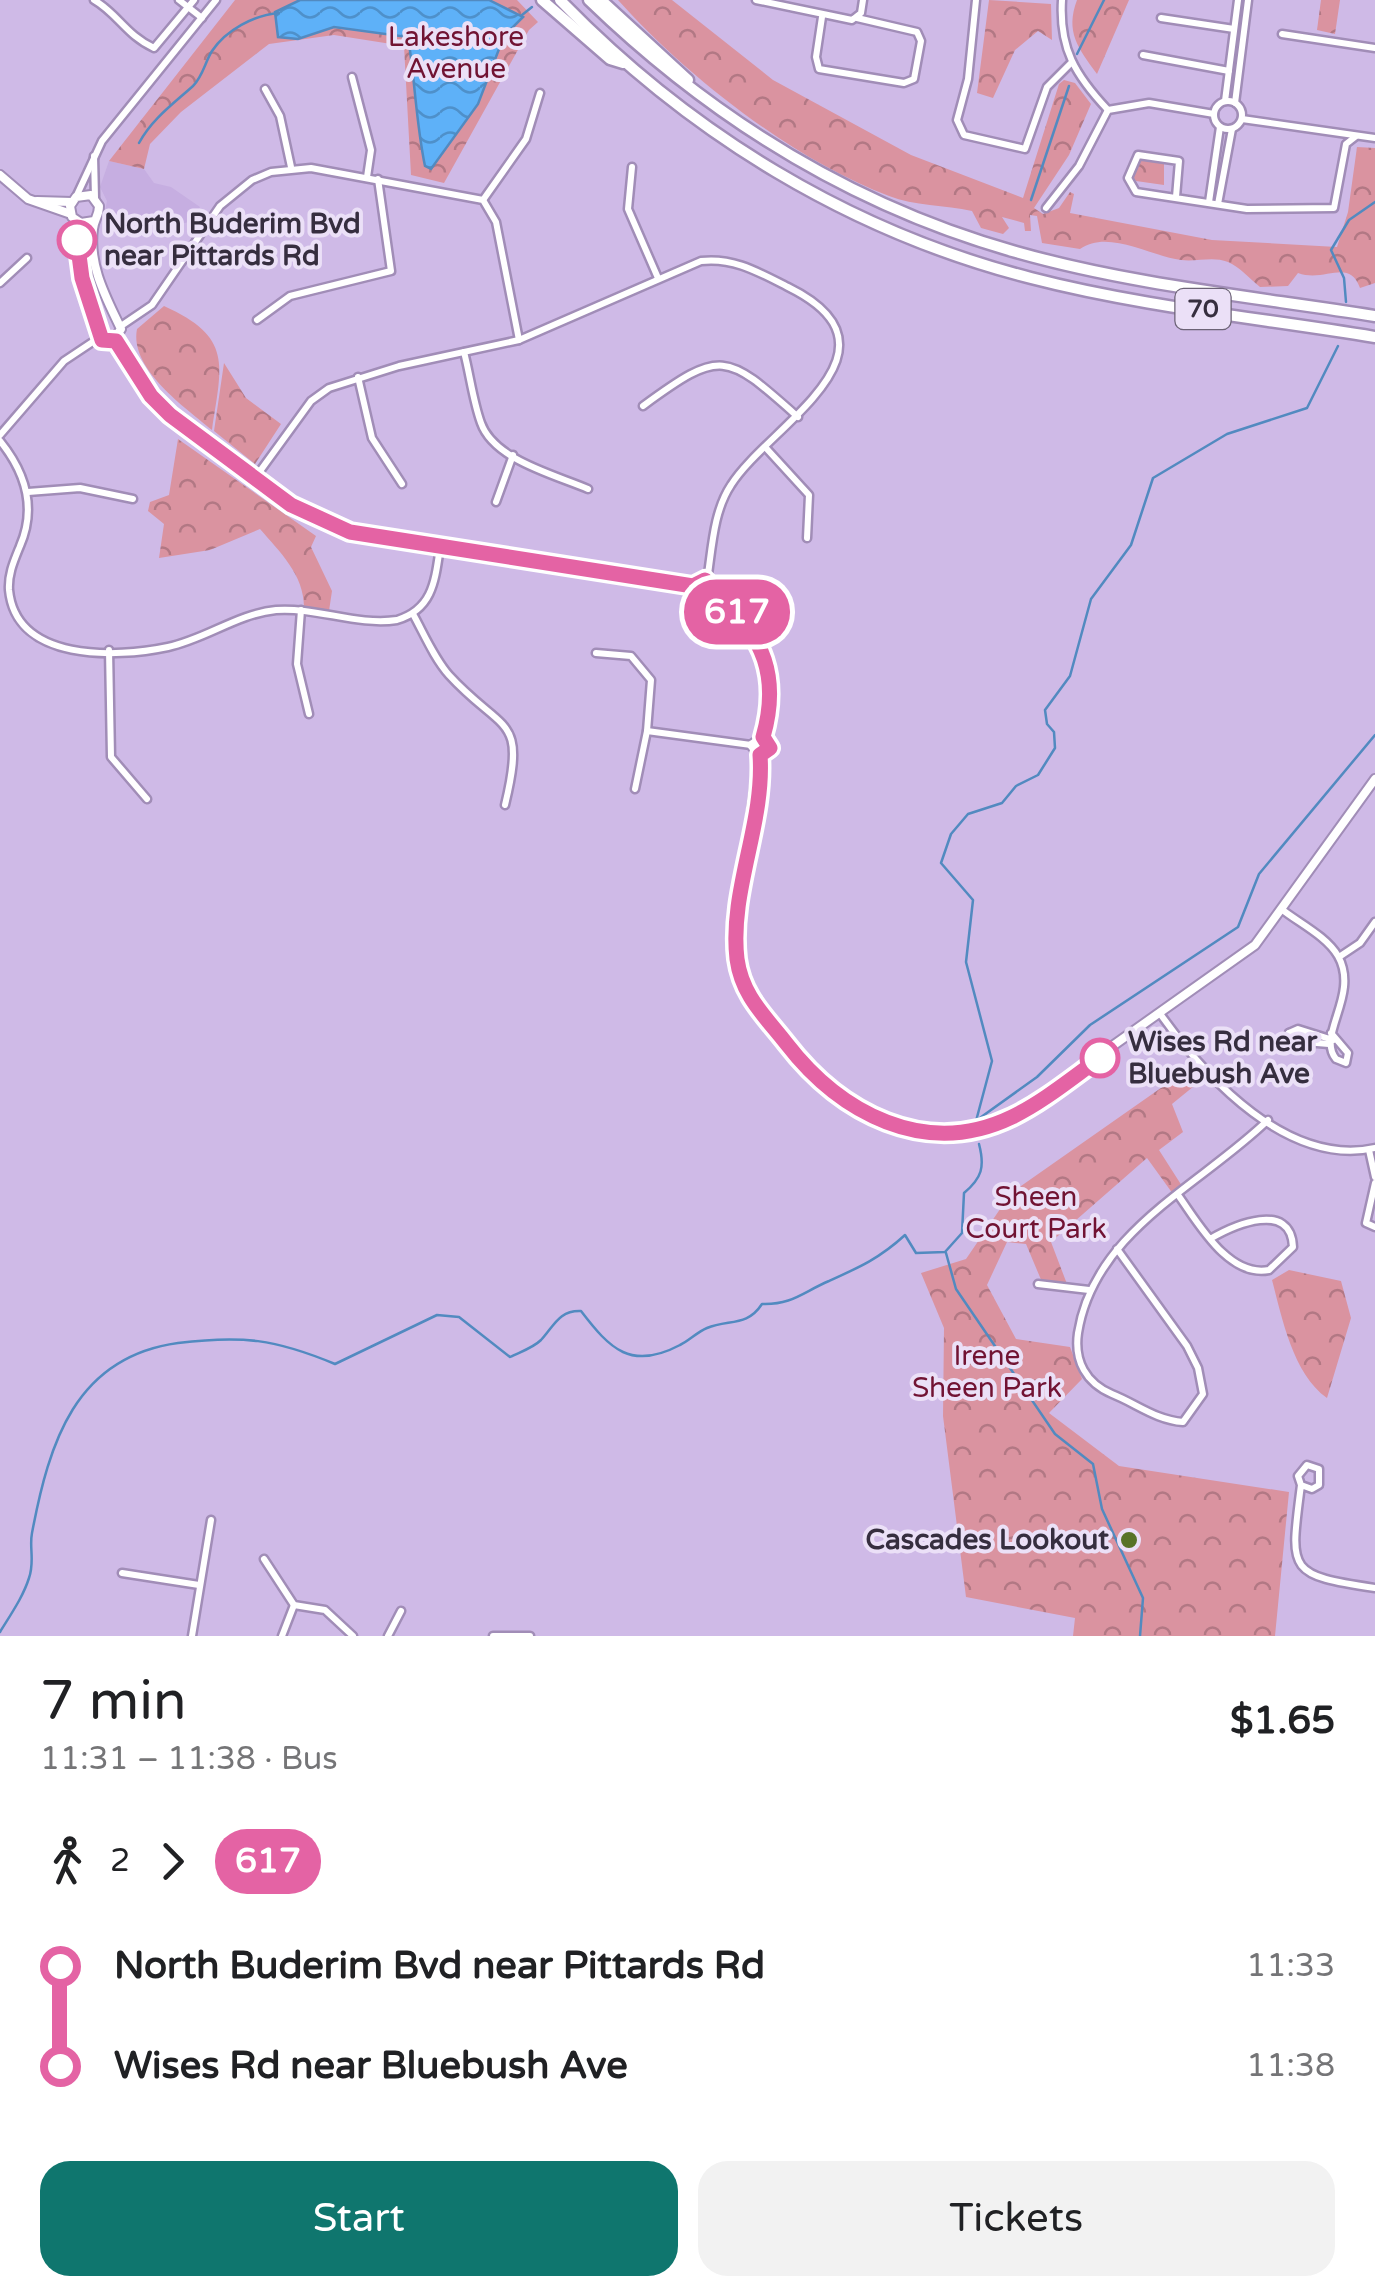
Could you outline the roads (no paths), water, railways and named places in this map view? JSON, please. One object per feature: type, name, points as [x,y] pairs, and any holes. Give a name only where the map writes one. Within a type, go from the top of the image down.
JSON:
[{"type":"highway","points":[[542,0],[610,59],[624,63]]},
{"type":"highway","name":"70","points":[[560,0],[624,63],[708,128],[817,195],[930,246],[1032,278],[1375,337]]},
{"type":"highway","name":"70","points":[[589,0],[634,44],[712,106],[791,158],[871,199],[1038,258],[1375,316]]},
{"type":"highway","points":[[600,0],[702,92],[712,106]]},
{"type":"street","points":[[94,0],[109,9],[120,26],[154,48],[191,4]]},
{"type":"street","points":[[180,0],[191,4],[202,18]]},
{"type":"street","points":[[100,337],[82,278],[72,216],[74,199],[94,154],[216,0]]},
{"type":"street","points":[[756,0],[800,7],[822,17],[857,18],[916,32],[922,42],[911,82],[819,69],[816,57],[822,17]]},
{"type":"street","points":[[857,18],[863,0]]},
{"type":"street","points":[[976,0],[968,79],[957,120],[964,135],[1024,149],[1047,87],[1072,62]]},
{"type":"street","points":[[1062,0],[1060,34],[1072,62],[1108,110]]},
{"type":"street","points":[[1214,114],[1225,101],[1238,0]]},
{"type":"street","points":[[1242,119],[1235,102],[1248,0]]},
{"type":"street","points":[[1161,18],[1244,31]]},
{"type":"street","points":[[1282,34],[1375,48]]},
{"type":"street","points":[[1143,56],[1229,70]]},
{"type":"street","points":[[352,77],[371,150],[367,177]]},
{"type":"street","points":[[265,89],[280,116],[291,166]]},
{"type":"street","points":[[483,200],[526,139],[540,94]]},
{"type":"street","points":[[1225,101],[1235,102]]},
{"type":"street","points":[[1046,208],[1079,166],[1108,110],[1149,103],[1214,114]]},
{"type":"street","points":[[1213,203],[1220,126],[1214,114]]},
{"type":"street","points":[[1213,203],[1233,128],[1242,119]]},
{"type":"street","points":[[1242,119],[1375,138]]},
{"type":"street","points":[[1220,126],[1233,128]]},
{"type":"street","points":[[1176,197],[1180,167],[1176,158],[1138,155],[1129,186],[1136,192],[1213,203],[1334,208],[1346,144],[1355,137]]},
{"type":"street","points":[[94,154],[100,210],[94,221],[94,258],[117,323],[116,341],[159,404],[291,505],[334,526],[440,548],[693,586],[707,581]]},
{"type":"street","points":[[99,326],[117,323],[152,305],[220,206],[252,180],[291,166],[483,200],[496,222],[519,340]]},
{"type":"street","points":[[632,166],[628,209],[658,278]]},
{"type":"street","points":[[0,175],[28,200],[86,224],[94,221]]},
{"type":"street","points":[[257,320],[290,296],[391,271],[378,179]]},
{"type":"street","points":[[28,200],[74,199],[86,194],[96,198]]},
{"type":"street","points":[[0,283],[27,258]]},
{"type":"street","points":[[255,478],[311,401],[358,377],[519,340],[701,261],[721,260],[751,268],[816,304],[834,328],[836,360],[825,388],[731,484],[721,506],[707,581],[713,592],[740,615],[764,651],[772,686],[763,737],[770,748],[760,755]]},
{"type":"street","points":[[116,341],[100,337],[64,361],[0,438],[28,492],[24,534],[4,590],[18,617],[42,640],[62,648],[167,647],[248,616],[301,610],[387,622],[412,614],[432,592],[440,548]]},
{"type":"street","points":[[464,352],[482,426],[490,440],[512,455],[588,489]]},
{"type":"street","points":[[643,406],[697,368],[727,365],[749,374],[798,417]]},
{"type":"street","points":[[358,377],[372,438],[402,484]]},
{"type":"street","points":[[766,448],[809,495],[807,538]]},
{"type":"street","points":[[496,502],[512,455]]},
{"type":"street","points":[[28,492],[80,488],[132,499]]},
{"type":"street","points":[[693,586],[693,594],[700,600],[713,592]]},
{"type":"street","points":[[301,610],[297,664],[308,714]]},
{"type":"street","points":[[412,614],[448,674],[510,734],[517,756],[505,805]]},
{"type":"street","points":[[108,650],[111,756],[148,798]]},
{"type":"street","points":[[596,653],[621,652],[647,670],[653,690],[634,788]]},
{"type":"street","points":[[647,731],[752,745],[763,737]]},
{"type":"street","points":[[752,745],[760,755],[736,954],[748,995],[782,1038],[852,1108],[896,1127],[950,1133],[1015,1116],[1248,951],[1284,911],[1375,779]]},
{"type":"street","points":[[1284,911],[1339,957],[1346,995],[1332,1039],[1335,1058],[1344,1048],[1332,1039],[1300,1029],[1288,1032],[1290,1039],[1332,1039]]},
{"type":"street","points":[[1339,957],[1360,942],[1375,922]]},
{"type":"street","points":[[1161,1015],[1214,1082],[1268,1120],[1312,1146],[1335,1152],[1372,1149],[1375,1180],[1366,1223],[1375,1226]]},
{"type":"street","points":[[1298,1042],[1300,1029]]},
{"type":"street","points":[[1117,1248],[1198,1368],[1203,1394],[1183,1422],[1164,1420],[1098,1388],[1082,1370],[1076,1349],[1089,1290],[1117,1248],[1178,1194],[1232,1155],[1268,1120]]},
{"type":"street","points":[[1178,1194],[1210,1239],[1244,1266],[1261,1272],[1284,1259],[1293,1248],[1292,1236],[1281,1223],[1257,1218],[1210,1239]]},
{"type":"street","points":[[1038,1284],[1089,1290]]},
{"type":"street","points":[[1301,1485],[1293,1550],[1301,1568],[1320,1580],[1375,1588]]},
{"type":"street","points":[[192,1636],[211,1520]]},
{"type":"street","points":[[264,1559],[294,1606]]},
{"type":"street","points":[[122,1574],[199,1585]]},
{"type":"street","points":[[282,1636],[294,1606]]},
{"type":"street","points":[[294,1606],[325,1610],[353,1636]]},
{"type":"street","points":[[388,1636],[401,1612]]},
{"type":"street","points":[[493,1636],[530,1636]]},
{"type":"water","points":[[300,0],[489,0],[523,17],[504,36],[478,104],[431,169],[425,166],[422,150],[408,37],[334,27],[298,39],[278,37],[275,12]]},
{"type":"waterway","points":[[1077,54],[1104,0]]},
{"type":"waterway","points":[[522,15],[532,7]]},
{"type":"waterway","points":[[139,143],[157,119],[196,82],[225,36],[251,20],[279,13]]},
{"type":"waterway","points":[[1031,200],[1069,86]]},
{"type":"waterway","points":[[1346,302],[1344,278],[1331,250],[1349,220],[1375,202]]},
{"type":"waterway","points":[[976,1121],[992,1061],[966,962],[973,900],[941,863],[951,834],[968,814],[1002,803],[1016,786],[1038,775],[1055,748],[1054,732],[1047,724],[1045,710],[1070,676],[1091,599],[1131,545],[1153,478],[1227,434],[1307,408],[1338,346]]},
{"type":"waterway","points":[[977,1120],[1037,1077],[1090,1025],[1238,927],[1259,874],[1375,735]]},
{"type":"waterway","points":[[0,1632],[29,1578],[39,1500],[59,1437],[91,1386],[114,1366],[143,1351],[221,1339],[258,1341],[335,1364],[437,1315],[459,1317],[510,1357],[538,1343],[562,1316],[581,1311],[602,1336],[623,1352],[635,1356],[663,1353],[707,1328],[744,1319],[762,1304],[790,1300],[850,1271],[905,1235],[916,1253],[945,1252],[962,1233],[964,1193],[975,1182],[982,1166],[979,1144]]},
{"type":"waterway","points":[[946,1253],[956,1289],[1055,1434],[1093,1464],[1102,1509],[1143,1598],[1140,1636]]},
{"type":"place","name":"North Buderim Bvd near Pittards Rd","points":[[77,240]]},
{"type":"place","name":"Wises Rd near Bluebush Ave","points":[[1100,1058]]},
{"type":"place","name":"Cascades Lookout","points":[[1129,1540]]},
{"type":"park label","name":"Lakeshore Avenue","points":[[456,53]]},
{"type":"park label","name":"Sheen Court Park","points":[[1036,1213]]},
{"type":"park label","name":"Irene Sheen Park","points":[[987,1372]]}]
